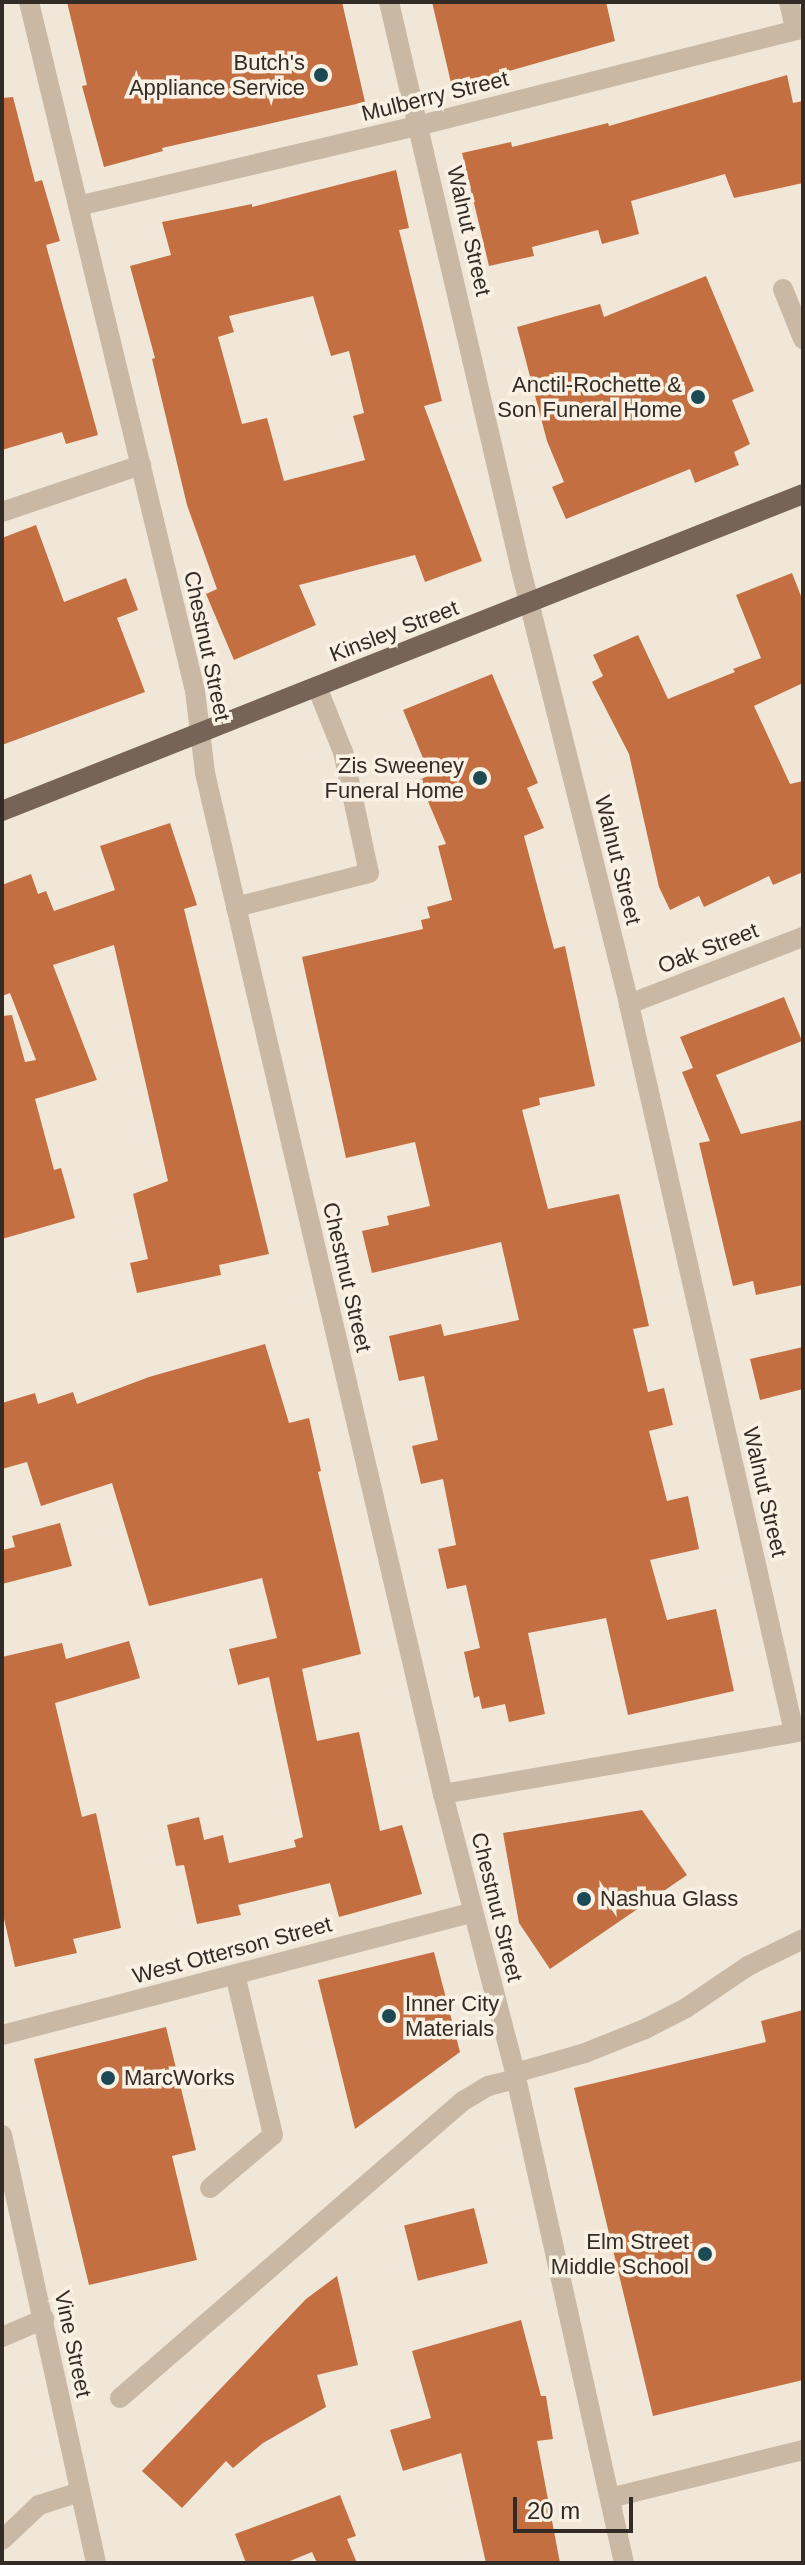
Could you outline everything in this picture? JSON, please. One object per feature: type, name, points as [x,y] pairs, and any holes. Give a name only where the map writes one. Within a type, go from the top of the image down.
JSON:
[{"type":"main road","name":"Kinsley Street","points":[[2,811],[803,494]]},
{"type":"street","name":"Chestnut Street","points":[[29,2],[195,691],[205,773],[443,1794],[515,2076],[624,2563]]},
{"type":"street","name":"Walnut Street","points":[[389,2],[421,125],[529,604],[629,1004],[799,1731]]},
{"type":"street","points":[[789,2],[799,28]]},
{"type":"street","name":"Mulberry Street","points":[[78,206],[421,125],[799,28]]},
{"type":"street","points":[[783,289],[803,339]]},
{"type":"street","points":[[2,512],[141,465]]},
{"type":"street","points":[[236,907],[369,873],[343,752],[317,687]]},
{"type":"street","name":"Oak Street","points":[[629,1004],[803,937]]},
{"type":"street","points":[[443,1794],[799,1731]]},
{"type":"street","name":"West Otterson Street","points":[[2,2035],[473,1912]]},
{"type":"street","points":[[120,2398],[463,2101],[488,2086],[604,2046],[656,2024],[686,2008],[741,1970],[803,1939]]},
{"type":"street","points":[[210,2188],[273,2135],[235,1974]]},
{"type":"street","name":"Vine Street","points":[[2,2135],[96,2563]]},
{"type":"street","points":[[2,2337],[44,2319]]},
{"type":"street","points":[[610,2498],[803,2450]]},
{"type":"street","points":[[2,2540],[39,2505],[80,2492]]},
{"type":"building","points":[[67,2],[342,2],[365,102],[162,148],[163,151],[104,167],[82,86],[87,85]]},
{"type":"building","points":[[432,2],[606,2],[615,41],[452,87]]},
{"type":"building","points":[[787,75],[793,103],[803,101],[803,183],[734,198],[725,174],[631,201],[639,234],[602,244],[598,230],[532,247],[534,256],[489,266],[462,153],[511,142],[512,147],[608,123],[609,126]]},
{"type":"building","points":[[13,97],[35,182],[42,180],[60,241],[46,245],[98,435],[66,444],[62,432],[2,450],[2,98]]},
{"type":"building","points":[[396,170],[409,228],[399,230],[442,401],[424,406],[482,561],[425,582],[415,555],[299,585],[316,625],[234,660],[206,594],[217,589],[187,505],[152,359],[155,358],[130,266],[171,255],[162,222],[252,204],[252,207]],"holes":[[[313,296],[331,356],[349,351],[364,413],[353,416],[365,460],[284,481],[267,418],[242,424],[218,337],[234,332],[229,316]]]},
{"type":"building","name":"Anctil-Rochette & Son Funeral Home","points":[[706,276],[754,391],[732,400],[750,444],[734,452],[739,465],[695,483],[690,469],[566,519],[552,487],[564,482],[547,441],[517,327],[600,304],[604,317]]},
{"type":"building","points":[[36,525],[64,602],[126,578],[138,610],[117,618],[145,692],[2,745],[2,538]]},
{"type":"building","points":[[792,573],[803,601],[803,683],[754,706],[790,784],[803,781],[803,872],[773,885],[769,876],[704,907],[699,896],[670,910],[659,887],[629,754],[592,682],[603,676],[593,655],[638,635],[668,699],[735,672],[733,669],[761,658],[736,595]]},
{"type":"building","points":[[492,674],[538,783],[527,788],[544,828],[524,836],[554,949],[565,946],[595,1086],[539,1098],[540,1105],[522,1110],[548,1209],[619,1194],[649,1326],[633,1329],[648,1392],[664,1388],[673,1425],[649,1431],[667,1501],[688,1496],[699,1549],[650,1560],[667,1620],[716,1609],[734,1691],[628,1715],[606,1618],[528,1633],[545,1714],[509,1722],[505,1704],[482,1709],[479,1696],[474,1698],[464,1652],[480,1648],[466,1585],[447,1589],[438,1549],[456,1545],[443,1479],[421,1484],[412,1446],[438,1440],[424,1376],[399,1381],[389,1336],[441,1324],[444,1336],[519,1320],[501,1242],[372,1273],[362,1231],[389,1225],[387,1216],[430,1206],[415,1142],[346,1158],[302,957],[423,929],[421,920],[430,918],[427,907],[452,900],[438,846],[446,844],[419,780],[430,775],[403,710]]},
{"type":"building","points":[[170,823],[197,905],[184,909],[269,1254],[219,1265],[221,1275],[137,1293],[130,1263],[148,1259],[133,1194],[168,1181],[114,945],[53,965],[97,1080],[35,1099],[54,1170],[61,1168],[75,1218],[2,1239],[2,1016],[12,1015],[25,1062],[36,1060],[10,993],[2,996],[2,885],[31,874],[38,894],[46,891],[54,911],[115,890],[100,846]]},
{"type":"building","points":[[784,997],[802,1041],[716,1075],[741,1134],[803,1120],[803,1285],[756,1295],[753,1281],[733,1286],[699,1143],[710,1141],[682,1072],[693,1068],[680,1037]]},
{"type":"building","points":[[265,1344],[289,1423],[309,1418],[321,1471],[318,1472],[361,1654],[302,1669],[317,1741],[359,1732],[380,1831],[402,1825],[422,1894],[339,1917],[330,1883],[238,1905],[241,1915],[197,1924],[184,1865],[176,1866],[167,1825],[199,1817],[204,1840],[223,1835],[229,1863],[296,1847],[294,1840],[303,1837],[269,1677],[238,1685],[229,1649],[277,1638],[262,1578],[149,1606],[112,1483],[41,1506],[27,1462],[2,1469],[2,1403],[35,1393],[38,1404],[73,1392],[77,1404],[149,1377]]},
{"type":"building","points":[[803,1347],[803,1389],[760,1400],[750,1359]]},
{"type":"building","points":[[60,1523],[72,1566],[2,1584],[2,1550],[15,1547],[12,1536]]},
{"type":"building","points":[[129,1641],[140,1678],[55,1703],[82,1817],[96,1813],[121,1928],[73,1939],[77,1953],[15,1967],[2,1910],[2,1657],[62,1643],[66,1659]]},
{"type":"building","name":"Nashua Glass","points":[[642,1810],[687,1875],[550,1969],[519,1923],[503,1833]]},
{"type":"building","name":"Inner City Materials","points":[[434,1952],[460,2052],[355,2129],[318,1980]]},
{"type":"building","points":[[803,2010],[803,2380],[653,2416],[574,2088],[766,2042],[761,2021]]},
{"type":"building","points":[[166,2027],[196,2150],[172,2156],[197,2260],[89,2285],[34,2059]]},
{"type":"building","points":[[474,2208],[488,2263],[418,2281],[404,2225]]},
{"type":"building","points":[[337,2276],[358,2365],[317,2375],[326,2407],[263,2443],[233,2468],[226,2461],[182,2508],[142,2471],[306,2299]]},
{"type":"building","points":[[521,2320],[541,2396],[546,2396],[553,2439],[537,2441],[560,2563],[486,2563],[461,2453],[403,2471],[390,2430],[431,2418],[412,2351]]},
{"type":"building","points":[[340,2495],[356,2536],[347,2539],[357,2563],[317,2563],[312,2552],[285,2563],[246,2563],[235,2534]]},
{"type":"place","name":"Butch's Appliance Service","points":[[321,75]]},
{"type":"place","name":"Anctil-Rochette & Son Funeral Home","points":[[698,397]]},
{"type":"place","name":"Zis Sweeney Funeral Home","points":[[480,778]]},
{"type":"place","name":"Nashua Glass","points":[[584,1899]]},
{"type":"place","name":"Inner City Materials","points":[[389,2016]]},
{"type":"place","name":"MarcWorks","points":[[108,2078]]},
{"type":"place","name":"Elm Street Middle School","points":[[705,2254]]}]
